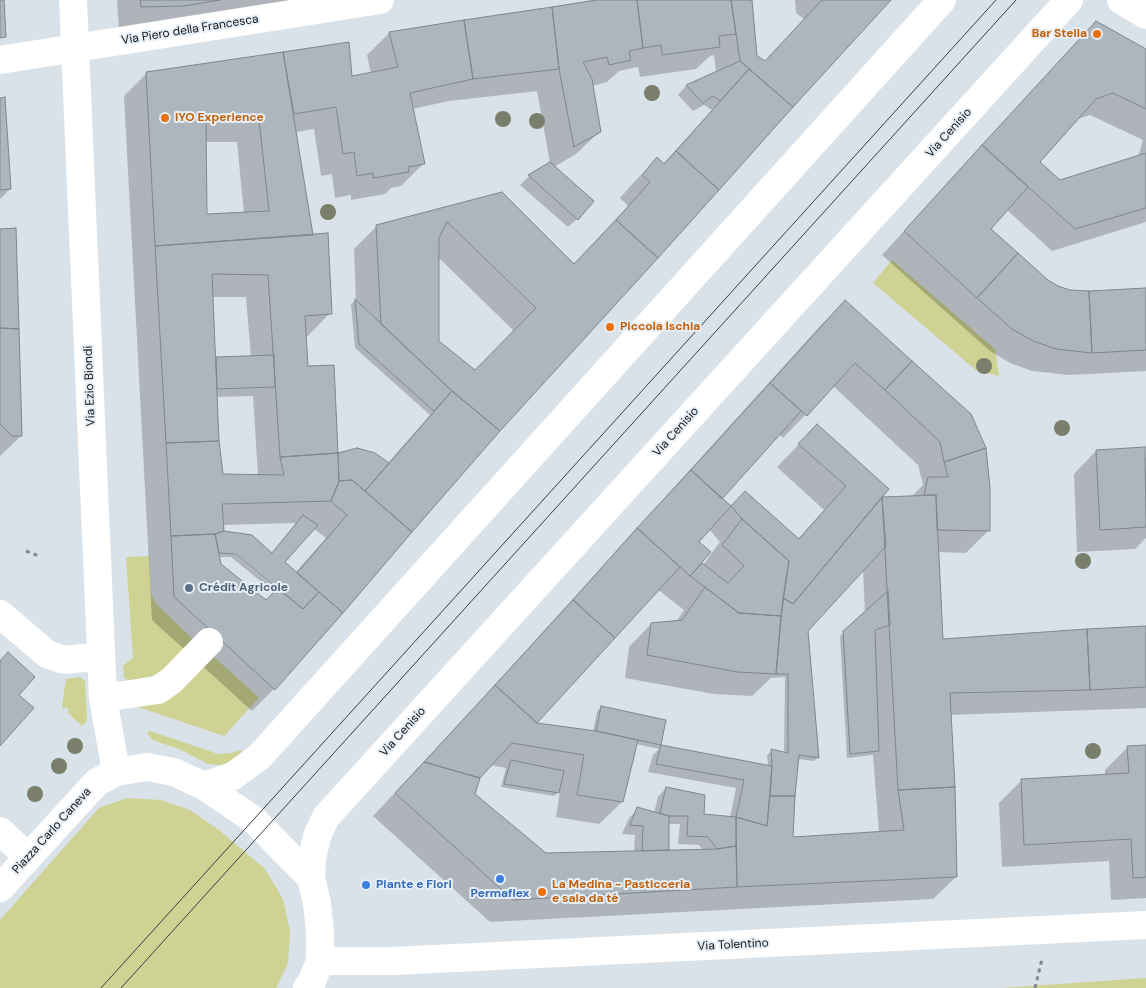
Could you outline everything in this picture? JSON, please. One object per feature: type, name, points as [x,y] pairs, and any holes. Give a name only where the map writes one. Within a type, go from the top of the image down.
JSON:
[{"type":"main road","name":"Via Ezio Biondi","points":[[73,0],[103,698],[116,772]]},
{"type":"main road","name":"Via Piero della Francesca","points":[[0,60],[380,0]]},
{"type":"main road","points":[[204,786],[233,776],[259,757],[942,0]]},
{"type":"main road","name":"Via Cenisio","points":[[311,878],[312,859],[317,836],[326,817],[1069,0]]},
{"type":"main road","points":[[1121,0],[1146,15]]},
{"type":"main road","points":[[0,614],[47,654],[64,660],[101,656]]},
{"type":"main road","points":[[103,698],[158,690],[172,680],[209,642]]},
{"type":"main road","name":"Piazza Carlo Caneva","points":[[0,888],[97,782],[116,772],[147,767],[174,772],[204,786],[260,824],[311,878],[317,903],[320,961],[307,988]]},
{"type":"main road","points":[[0,831],[28,857]]},
{"type":"main road","name":"Via Tolentino","points":[[320,961],[431,959],[1146,924]]},
{"type":"path","points":[[26,551],[39,556]]},
{"type":"green space","points":[[892,260],[995,349],[999,376],[977,371],[873,283]]},
{"type":"green space","points":[[149,556],[151,595],[156,604],[194,640],[168,668],[155,675],[128,681],[124,677],[123,666],[133,658],[126,557]]},
{"type":"green space","points":[[212,655],[259,698],[224,736],[138,707],[161,700]]},
{"type":"green space","points":[[80,677],[85,681],[87,721],[82,726],[67,712],[69,710],[66,707],[64,709],[62,707],[66,679]]},
{"type":"green space","points":[[150,731],[218,754],[232,753],[239,750],[242,751],[242,754],[235,761],[221,765],[208,764],[179,749],[153,740],[147,733]]},
{"type":"green space","points":[[127,798],[161,800],[190,810],[219,830],[265,869],[283,899],[290,932],[288,963],[276,988],[0,988],[0,920],[99,808]]},
{"type":"green space","points":[[1146,978],[1146,988],[1000,988]]},
{"type":"building","points":[[0,0],[4,0],[6,37],[0,38]]},
{"type":"building","points":[[140,0],[220,0],[184,6],[141,7]]},
{"type":"building","points":[[596,0],[637,0],[643,48],[629,51],[631,60],[609,65],[607,57],[583,62],[592,79],[601,132],[574,147],[559,69],[552,7]]},
{"type":"building","points":[[637,0],[731,0],[736,34],[719,36],[720,47],[662,55],[661,45],[643,48]]},
{"type":"building","points":[[731,0],[752,0],[757,56],[765,61],[822,0],[891,0],[793,107],[740,61]]},
{"type":"building","points":[[552,7],[559,69],[473,79],[464,20]]},
{"type":"building","points":[[464,20],[473,79],[410,93],[425,164],[408,167],[409,172],[373,178],[373,173],[357,176],[354,152],[343,154],[336,107],[294,114],[283,52],[349,42],[352,76],[398,67],[389,32]]},
{"type":"building","points":[[1096,21],[1146,49],[1146,109],[1113,93],[1096,99],[1040,162],[1060,180],[1146,153],[1146,208],[1075,229],[982,145]]},
{"type":"building","points":[[283,52],[313,235],[155,246],[146,72]],"holes":[[[206,120],[259,120],[269,211],[207,214]]]},
{"type":"building","points":[[740,61],[749,69],[720,101],[713,96],[703,103],[686,85]]},
{"type":"building","points":[[749,69],[793,107],[719,190],[676,151]]},
{"type":"building","points":[[5,97],[11,189],[0,190],[0,98]]},
{"type":"building","points":[[982,145],[1028,187],[991,229],[1018,253],[977,298],[904,231]]},
{"type":"building","points":[[676,151],[719,190],[658,258],[616,220],[650,182],[642,175],[657,157],[664,164]]},
{"type":"building","points":[[550,162],[594,201],[578,220],[528,175]]},
{"type":"building","points":[[502,192],[574,264],[616,220],[658,258],[500,431],[452,391],[381,324],[376,225]],"holes":[[[447,222],[536,308],[475,370],[439,341],[439,238]]]},
{"type":"building","points":[[16,228],[19,329],[0,328],[0,229]]},
{"type":"building","points":[[328,233],[332,314],[305,316],[308,366],[334,365],[338,453],[280,457],[268,275],[212,274],[219,441],[166,443],[155,246]]},
{"type":"building","points":[[1018,253],[1048,280],[1058,286],[1070,290],[1089,291],[1092,353],[1056,349],[1033,341],[1012,329],[977,298]]},
{"type":"building","points":[[1146,288],[1146,350],[1092,353],[1089,291]]},
{"type":"building","points":[[355,299],[452,391],[434,411],[359,344]]},
{"type":"building","points":[[845,300],[912,361],[885,390],[855,363],[807,416],[770,383]]},
{"type":"building","points":[[0,328],[19,329],[22,436],[12,436],[0,424]]},
{"type":"building","points":[[274,355],[275,387],[217,389],[216,357]]},
{"type":"building","points":[[912,361],[971,414],[986,448],[944,462],[940,442],[885,390]]},
{"type":"building","points":[[770,383],[801,411],[722,499],[691,470]]},
{"type":"building","points":[[452,391],[500,431],[412,532],[365,491]]},
{"type":"building","points":[[817,424],[889,489],[793,604],[783,598],[789,561],[742,519],[731,506],[745,491],[799,539],[846,486],[798,444]]},
{"type":"building","points":[[219,441],[223,474],[284,475],[280,457],[338,453],[339,481],[331,501],[222,504],[224,531],[215,534],[171,536],[166,443]]},
{"type":"building","points":[[1145,447],[1146,527],[1100,530],[1096,450]]},
{"type":"building","points":[[357,448],[375,453],[389,463],[365,491],[352,480],[339,481],[338,453]]},
{"type":"building","points":[[986,448],[990,488],[990,531],[937,530],[936,495],[924,495],[928,477],[948,477],[944,462]]},
{"type":"building","points":[[691,470],[731,506],[699,542],[711,552],[690,576],[637,528]]},
{"type":"building","points":[[352,480],[412,532],[343,613],[297,573],[347,515],[331,501],[339,481]]},
{"type":"building","points":[[936,495],[943,639],[1087,629],[1090,690],[950,693],[955,787],[898,790],[882,497]]},
{"type":"building","points":[[882,497],[886,546],[808,631],[819,758],[799,755],[795,796],[770,796],[771,749],[788,753],[788,674],[776,674],[783,598],[793,604]]},
{"type":"building","points":[[303,515],[318,525],[285,562],[319,592],[303,609],[235,554],[219,553],[215,534],[224,531],[252,535],[272,553]]},
{"type":"building","points":[[742,519],[789,561],[781,616],[739,613],[690,576],[702,563],[728,583],[744,566],[722,545]]},
{"type":"building","points":[[637,528],[680,567],[615,638],[573,600]]},
{"type":"building","points":[[215,534],[221,564],[266,600],[278,588],[303,609],[319,592],[343,613],[275,690],[174,597],[171,536]]},
{"type":"building","points":[[705,587],[739,613],[781,616],[776,674],[737,672],[647,655],[651,623],[682,620]]},
{"type":"building","points":[[888,591],[890,625],[875,630],[879,751],[850,754],[843,631]]},
{"type":"building","points":[[573,600],[615,638],[537,723],[495,685]]},
{"type":"building","points":[[1146,626],[1146,687],[1090,690],[1087,629]]},
{"type":"building","points":[[8,652],[35,677],[19,695],[34,708],[0,746],[0,661]]},
{"type":"building","points":[[495,685],[537,723],[596,731],[638,740],[623,802],[577,795],[584,755],[512,743],[480,778],[424,762]]},
{"type":"building","points":[[601,706],[666,720],[661,745],[596,731]]},
{"type":"building","points":[[661,745],[772,766],[767,826],[736,817],[744,780],[656,764]]},
{"type":"building","points":[[1146,745],[1146,877],[1133,878],[1131,839],[1024,845],[1021,779],[1129,773],[1127,746]]},
{"type":"building","points":[[511,760],[564,771],[559,793],[504,784]]},
{"type":"building","points":[[424,762],[480,778],[475,794],[546,853],[717,849],[736,846],[737,887],[513,900],[395,793]]},
{"type":"building","points":[[666,787],[705,795],[704,814],[736,817],[736,846],[717,849],[708,837],[687,836],[688,816],[669,816],[660,813]]},
{"type":"building","points":[[955,787],[957,877],[737,887],[736,817],[767,826],[770,796],[795,796],[793,837],[904,830],[898,790]]},
{"type":"building","points":[[637,807],[669,816],[669,850],[642,851],[643,826],[630,825]]},
{"type":"tram line","points":[[101,988],[996,0]]},
{"type":"tram line","points":[[121,988],[1016,0]]},
{"type":"place","name":"Bar Stella","points":[[1097,34]]},
{"type":"place","name":"IYO Experience","points":[[165,118]]},
{"type":"place","name":"Piccola Ischia","points":[[610,327]]},
{"type":"place","name":"Crédit Agricole","points":[[189,588]]},
{"type":"place","name":"Permaflex","points":[[500,879]]},
{"type":"place","name":"Piante e Fiori","points":[[366,885]]},
{"type":"place","name":"La Medina - Pasticceria e sala da té","points":[[542,892]]}]
